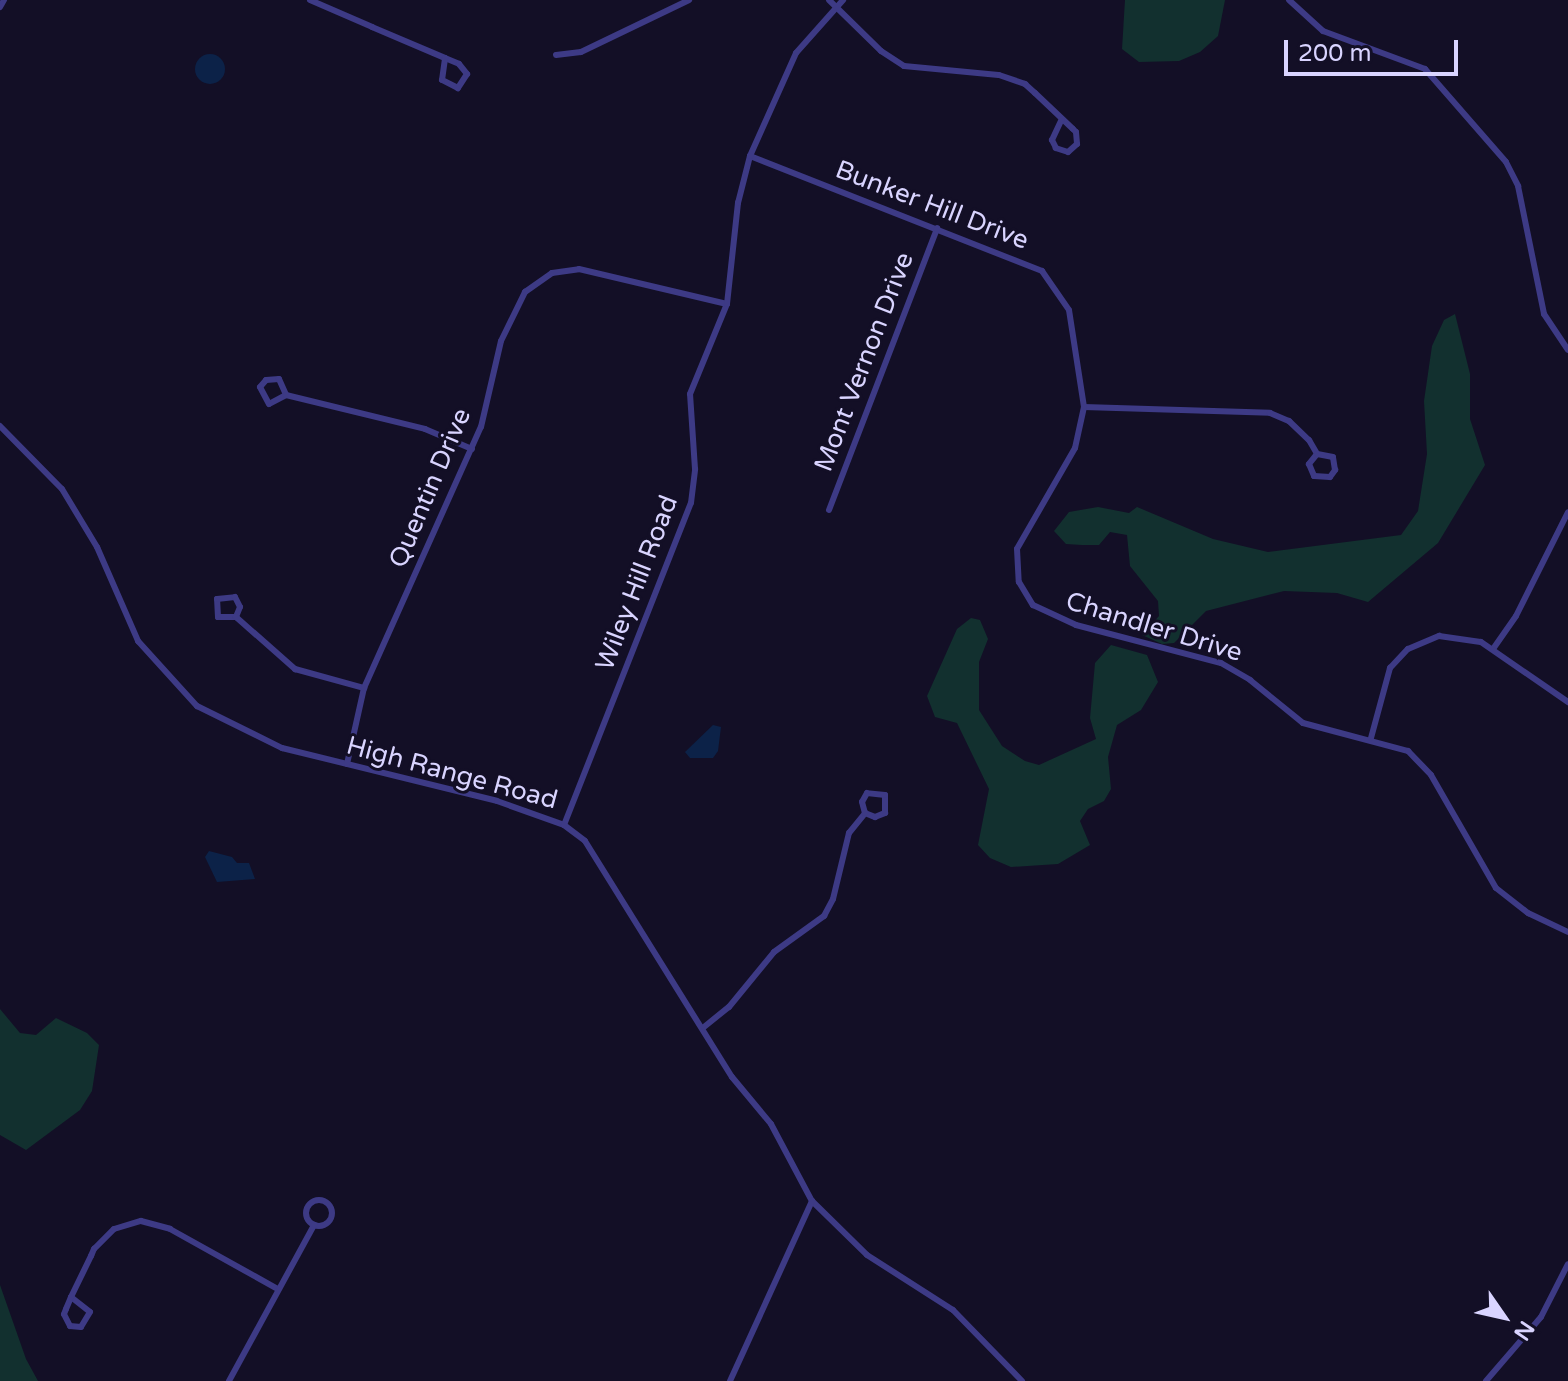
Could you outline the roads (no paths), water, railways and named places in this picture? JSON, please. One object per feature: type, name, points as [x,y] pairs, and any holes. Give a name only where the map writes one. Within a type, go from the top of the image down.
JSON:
[{"type":"street","points":[[0,7],[4,0]]},
{"type":"street","points":[[310,0],[445,58],[465,70],[466,79],[458,88],[442,80],[445,58]]},
{"type":"street","points":[[556,55],[581,52],[689,0]]},
{"type":"street","points":[[829,0],[897,63],[917,69],[1012,79],[1062,119],[1078,136],[1068,152],[1056,148],[1052,140],[1062,119]]},
{"type":"street","name":"Wiley Hill Road","points":[[564,825],[690,504],[695,469],[692,387],[727,304],[738,203],[750,156],[796,53],[843,0]]},
{"type":"street","points":[[1289,0],[1323,31],[1420,65],[1506,162],[1518,186],[1544,314],[1568,350]]},
{"type":"street","name":"Bunker Hill Drive","points":[[750,156],[1019,258],[1052,281],[1069,310],[1084,407]]},
{"type":"street","name":"Mont Vernon Drive","points":[[829,510],[937,228]]},
{"type":"street","name":"Quentin Drive","points":[[347,764],[364,688],[472,449],[486,414],[503,334],[525,292],[546,275],[586,270],[727,304]]},
{"type":"street","points":[[286,395],[285,386],[274,378],[260,387],[260,396],[269,404],[286,395],[425,429],[472,449]]},
{"type":"street","points":[[1084,407],[1270,413],[1300,430],[1317,454],[1333,457],[1335,470],[1330,477],[1321,479],[1311,472],[1311,460],[1317,454]]},
{"type":"street","name":"Chandler Drive","points":[[1084,407],[1075,448],[1017,549],[1017,575],[1029,600],[1063,621],[1221,663],[1250,680],[1303,723],[1402,747],[1424,764],[1496,888],[1528,913],[1568,932]]},
{"type":"street","name":"High Range Road","points":[[0,426],[54,479],[77,512],[138,641],[177,688],[208,713],[257,738],[497,801],[564,825],[594,852],[732,1077],[785,1148],[812,1201],[867,1255],[953,1310],[1022,1381]]},
{"type":"street","points":[[1493,649],[1516,616],[1568,512]]},
{"type":"street","points":[[236,617],[240,607],[235,597],[217,599],[218,617],[236,617],[295,669],[364,688]]},
{"type":"street","points":[[1371,738],[1384,680],[1408,649],[1453,635],[1493,649],[1568,702]]},
{"type":"street","points":[[704,1027],[729,1007],[774,952],[824,916],[833,899],[849,833],[865,813],[865,795],[875,790],[885,795],[888,805],[883,814],[865,813]]},
{"type":"street","points":[[229,1381],[314,1225],[331,1219],[331,1208],[323,1200],[307,1208],[314,1225]]},
{"type":"street","points":[[730,1381],[812,1201]]},
{"type":"street","points":[[71,1297],[90,1312],[81,1327],[65,1320],[71,1297],[103,1238],[121,1225],[141,1221],[170,1229],[278,1289]]},
{"type":"street","points":[[1486,1381],[1535,1326],[1568,1264]]},
{"type":"water","points":[[210,54],[216,55],[224,63],[224,75],[216,83],[210,84],[204,83],[196,75],[195,69],[196,63],[204,55]]},
{"type":"water","points":[[713,725],[721,727],[718,751],[713,758],[690,758],[685,752]]},
{"type":"water","points":[[209,851],[232,857],[237,863],[249,863],[255,879],[217,882],[205,857]]}]
